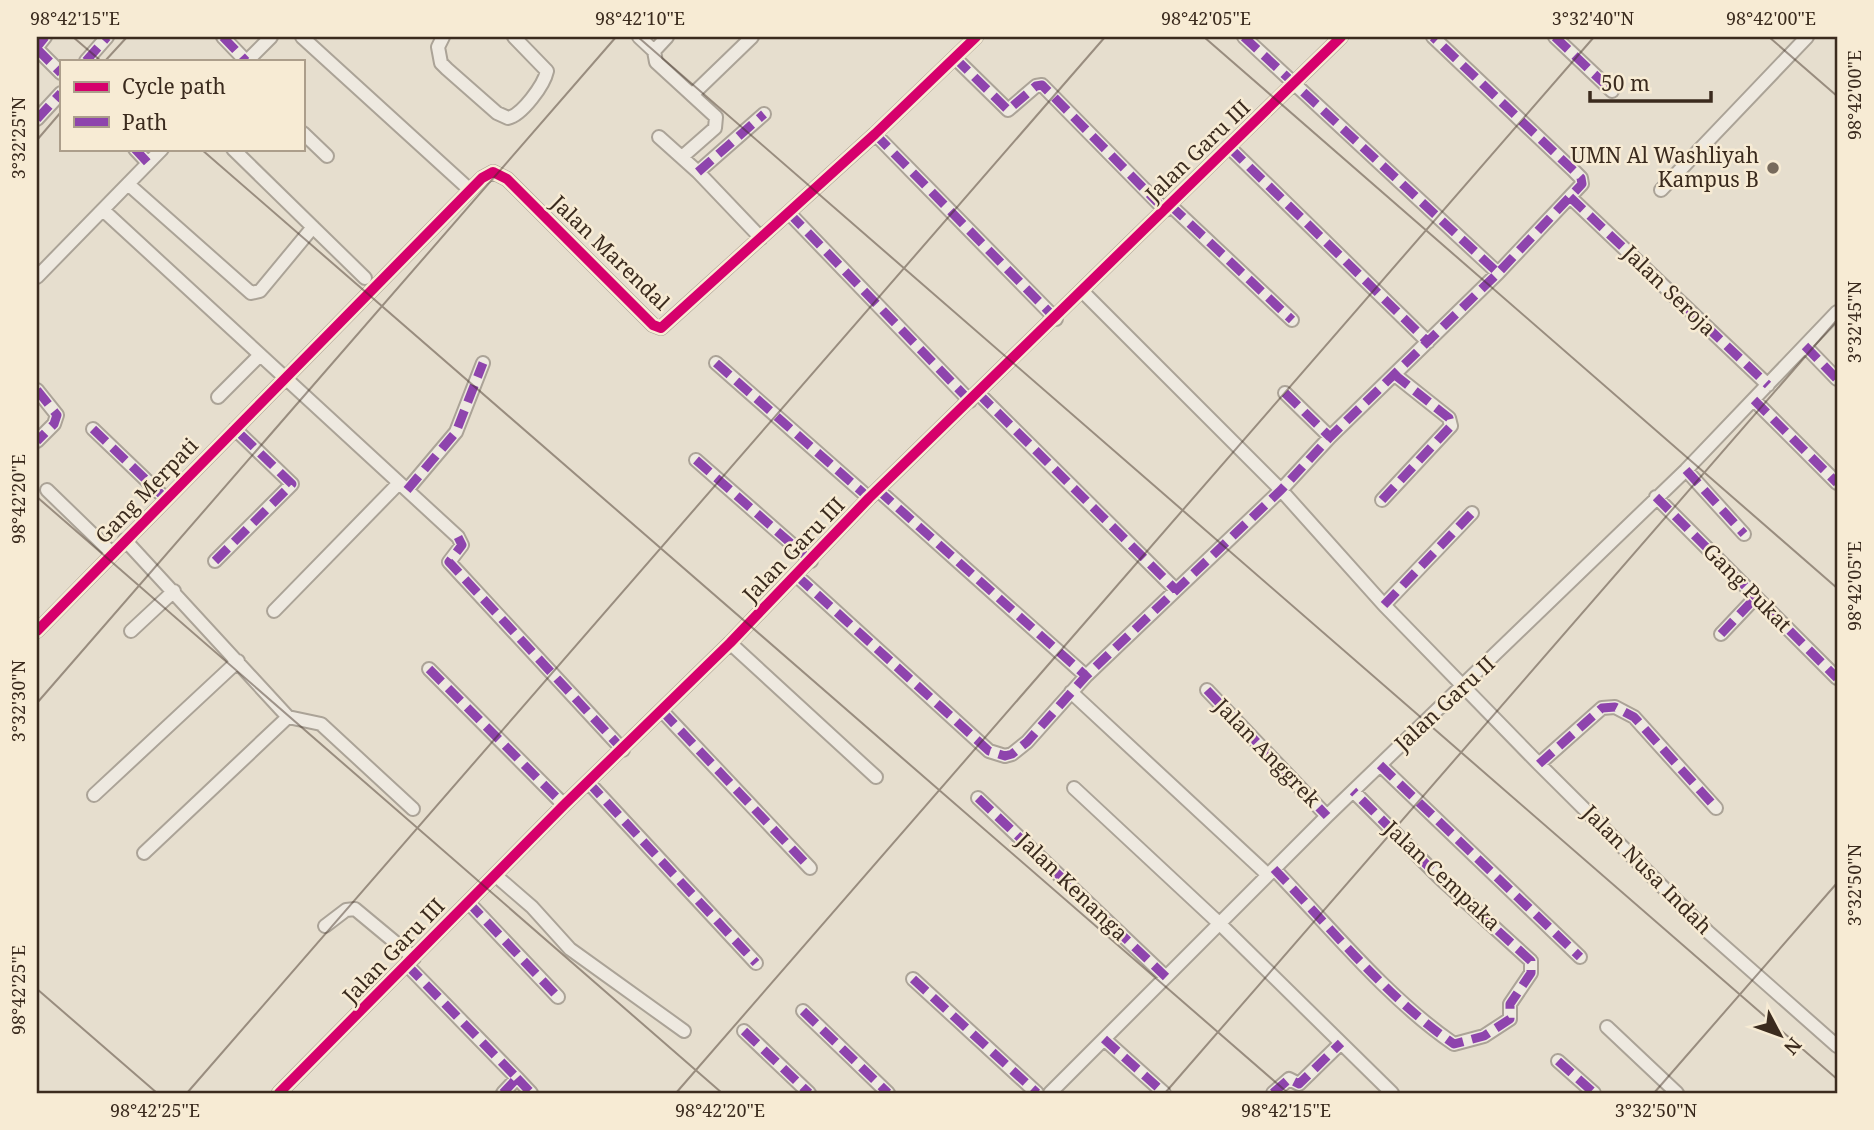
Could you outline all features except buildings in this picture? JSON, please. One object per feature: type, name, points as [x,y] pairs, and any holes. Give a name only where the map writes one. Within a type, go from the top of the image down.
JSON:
[{"type":"street","points":[[46,37],[37,48],[60,72]]},
{"type":"street","points":[[87,60],[107,37]]},
{"type":"street","points":[[223,37],[246,60]]},
{"type":"street","points":[[248,60],[271,37]]},
{"type":"street","points":[[302,37],[470,190]]},
{"type":"street","points":[[443,37],[438,47],[441,63],[497,113],[508,118],[517,114],[545,78],[547,71],[514,37]]},
{"type":"street","points":[[639,37],[653,51],[656,62],[712,113],[716,124],[682,157]]},
{"type":"street","points":[[653,51],[667,37]]},
{"type":"street","points":[[692,95],[752,37]]},
{"type":"street","name":"Jalan Marendal","points":[[285,378],[488,174],[501,174],[657,328],[664,326],[875,134],[976,37]]},
{"type":"street","points":[[1244,37],[1498,273]]},
{"type":"street","name":"Jalan Garu III","points":[[279,1093],[564,805],[623,750],[797,576],[874,494],[1341,37]]},
{"type":"street","points":[[797,576],[994,755],[1005,756],[1020,748],[1086,676],[1281,490],[1330,437],[1498,273],[1582,184],[1581,178],[1433,37]]},
{"type":"street","points":[[1555,37],[1612,91]]},
{"type":"street","points":[[1661,190],[1807,37]]},
{"type":"street","points":[[955,58],[1008,110],[1036,86],[1042,85],[1168,207],[1292,320]]},
{"type":"street","points":[[37,119],[60,94]]},
{"type":"street","points":[[698,172],[764,114]]},
{"type":"street","points":[[304,133],[327,156]]},
{"type":"street","points":[[875,134],[1056,318]]},
{"type":"street","points":[[659,136],[698,172],[761,238]]},
{"type":"street","points":[[1230,148],[1428,342]]},
{"type":"street","points":[[136,150],[148,163]]},
{"type":"street","points":[[37,277],[161,150]]},
{"type":"street","points":[[234,150],[365,278]]},
{"type":"street","points":[[128,184],[251,293],[260,291],[313,227]]},
{"type":"street","name":"Jalan Seroja","points":[[1570,197],[1768,385]]},
{"type":"street","points":[[103,210],[462,541],[449,562],[623,750]]},
{"type":"street","points":[[789,213],[974,397],[1175,590]]},
{"type":"street","name":"Jalan Nusa Indah","points":[[1083,292],[1281,490],[1384,605],[1539,764],[1709,932],[1837,1046]]},
{"type":"street","name":"Jalan Garu II","points":[[1050,1093],[1221,925],[1327,816],[1464,687],[1656,496],[1686,470],[1837,312]]},
{"type":"street","points":[[1805,346],[1837,379]]},
{"type":"street","points":[[218,397],[260,355]]},
{"type":"street","points":[[274,611],[456,432],[483,363]]},
{"type":"street","points":[[716,363],[1086,676]]},
{"type":"street","points":[[1382,500],[1451,426],[1449,418],[1395,375]]},
{"type":"street","name":"Gang Merpati","points":[[37,631],[285,378]]},
{"type":"street","points":[[37,390],[57,415],[54,424],[37,441]]},
{"type":"street","points":[[1285,393],[1330,437]]},
{"type":"street","points":[[1755,400],[1837,483]]},
{"type":"street","points":[[93,429],[166,498]]},
{"type":"street","points":[[215,561],[292,484],[234,429]]},
{"type":"street","points":[[696,460],[811,561]]},
{"type":"street","points":[[1686,470],[1744,534]]},
{"type":"street","points":[[47,491],[113,554]]},
{"type":"street","name":"Gang Pukat","points":[[1656,496],[1837,678]]},
{"type":"street","points":[[1384,605],[1472,513]]},
{"type":"street","points":[[125,540],[288,717],[321,724],[413,809]]},
{"type":"street","points":[[131,631],[174,591]]},
{"type":"street","points":[[1721,634],[1756,597]]},
{"type":"street","points":[[730,643],[876,777]]},
{"type":"street","points":[[94,795],[238,661]]},
{"type":"street","points":[[429,668],[564,805]]},
{"type":"street","name":"Jalan Anggrek","points":[[1207,690],[1327,816]]},
{"type":"street","points":[[1071,692],[1271,872]]},
{"type":"street","points":[[1539,764],[1602,708],[1615,707],[1634,717],[1716,808]]},
{"type":"street","points":[[662,711],[810,868]]},
{"type":"street","points":[[144,853],[288,717]]},
{"type":"street","points":[[1380,765],[1580,957]]},
{"type":"street","points":[[588,782],[756,963]]},
{"type":"street","points":[[1074,788],[1221,925],[1392,1093]]},
{"type":"street","name":"Jalan Cempaka","points":[[1271,872],[1377,977],[1422,1019],[1454,1044],[1484,1036],[1510,1019],[1510,1004],[1531,972],[1531,961],[1440,878],[1353,791]]},
{"type":"street","name":"Jalan Kenanga","points":[[978,798],[1167,977]]},
{"type":"street","points":[[495,875],[532,906],[570,949],[684,1031]]},
{"type":"street","points":[[468,902],[558,997]]},
{"type":"street","points":[[326,926],[346,910],[355,909],[410,961],[531,1093]]},
{"type":"street","points":[[913,979],[1037,1093]]},
{"type":"street","points":[[803,1011],[888,1093]]},
{"type":"street","points":[[1607,1027],[1678,1093]]},
{"type":"street","points":[[744,1031],[809,1093]]},
{"type":"street","points":[[1104,1039],[1164,1093]]},
{"type":"street","points":[[1299,1084],[1340,1043]]},
{"type":"street","points":[[1558,1061],[1594,1093]]},
{"type":"street","points":[[503,1093],[517,1078]]},
{"type":"street","points":[[1273,1093],[1289,1079],[1310,1093]]},
{"type":"marked path","points":[[37,47],[45,37]]},
{"type":"marked path","points":[[87,60],[107,37]]},
{"type":"marked path","points":[[223,37],[245,60]]},
{"type":"marked path","points":[[1244,37],[1498,273]]},
{"type":"marked path","points":[[797,576],[989,751],[1005,756],[1027,742],[1086,676],[1281,490],[1330,437],[1498,273],[1582,184],[1581,178],[1574,171],[1433,37]]},
{"type":"marked path","points":[[1555,37],[1612,91]]},
{"type":"marked path","points":[[37,49],[60,72]]},
{"type":"marked path","points":[[955,58],[1008,110],[1036,86],[1042,85],[1165,210]]},
{"type":"marked path","points":[[37,119],[60,94]]},
{"type":"marked path","points":[[698,172],[764,114]]},
{"type":"marked path","points":[[875,134],[1056,319]]},
{"type":"marked path","points":[[1230,148],[1428,342]]},
{"type":"marked path","points":[[136,150],[148,163]]},
{"type":"marked path","points":[[1570,197],[1768,385]]},
{"type":"marked path","points":[[1170,205],[1292,320]]},
{"type":"marked path","points":[[789,213],[970,401]]},
{"type":"marked path","points":[[1805,346],[1837,379]]},
{"type":"marked path","points":[[407,490],[456,432],[483,363]]},
{"type":"marked path","points":[[716,363],[869,498]]},
{"type":"marked path","points":[[1382,500],[1451,426],[1449,418],[1395,375]]},
{"type":"marked path","points":[[37,390],[57,415],[54,424],[37,441]]},
{"type":"marked path","points":[[978,393],[1176,590]]},
{"type":"marked path","points":[[1285,393],[1330,437]]},
{"type":"marked path","points":[[1754,400],[1837,483]]},
{"type":"marked path","points":[[93,429],[165,498]]},
{"type":"marked path","points":[[215,561],[292,484],[235,429]]},
{"type":"marked path","points":[[696,460],[811,561]]},
{"type":"marked path","points":[[1686,470],[1744,534]]},
{"type":"marked path","points":[[878,490],[1086,676]]},
{"type":"marked path","points":[[1656,497],[1837,678]]},
{"type":"marked path","points":[[1384,605],[1472,513]]},
{"type":"marked path","points":[[458,537],[462,545],[449,562],[623,750]]},
{"type":"marked path","points":[[1721,634],[1756,597]]},
{"type":"marked path","points":[[429,669],[564,805]]},
{"type":"marked path","points":[[1207,690],[1327,816]]},
{"type":"marked path","points":[[1539,764],[1602,708],[1615,707],[1634,717],[1716,808]]},
{"type":"marked path","points":[[662,711],[810,868]]},
{"type":"marked path","points":[[1380,765],[1580,957]]},
{"type":"marked path","points":[[588,782],[756,963]]},
{"type":"marked path","points":[[1274,869],[1382,984],[1429,1026],[1454,1044],[1484,1036],[1510,1019],[1510,1004],[1531,973],[1531,961],[1440,878],[1353,791]]},
{"type":"marked path","points":[[978,798],[1166,977]]},
{"type":"marked path","points":[[468,902],[558,997]]},
{"type":"marked path","points":[[407,965],[517,1078],[503,1093]]},
{"type":"marked path","points":[[913,979],[1037,1093]]},
{"type":"marked path","points":[[803,1011],[888,1093]]},
{"type":"marked path","points":[[744,1031],[809,1093]]},
{"type":"marked path","points":[[1104,1039],[1164,1093]]},
{"type":"marked path","points":[[1273,1093],[1289,1079],[1299,1084],[1341,1043]]},
{"type":"marked path","points":[[1558,1061],[1594,1093]]},
{"type":"marked path","points":[[517,1078],[531,1093]]},
{"type":"cycle path","points":[[37,631],[482,178],[493,172],[507,179],[653,325],[661,328],[875,134],[976,37]]},
{"type":"cycle path","points":[[279,1093],[564,805],[730,643],[869,498],[1341,37]]},
{"type":"place","name":"UMN Al Washliyah Kampus B","points":[[1773,168]]}]
